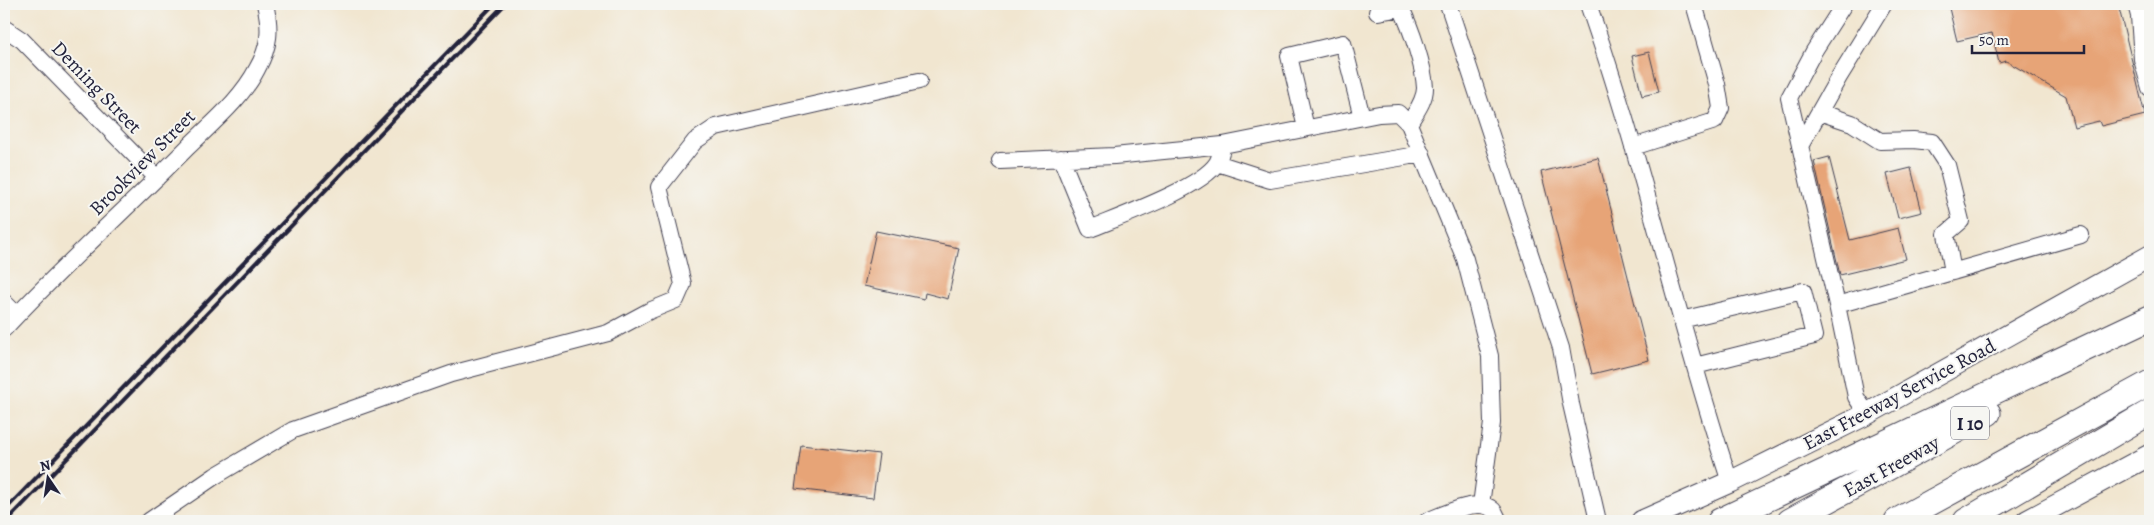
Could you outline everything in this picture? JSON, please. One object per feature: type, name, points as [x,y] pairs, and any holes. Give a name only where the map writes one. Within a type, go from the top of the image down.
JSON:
[{"type":"highway","points":[[1720,521],[2150,318]]},
{"type":"highway","name":"East Freeway","points":[[1790,521],[2150,324]]},
{"type":"highway","name":"I 10","points":[[1897,521],[2150,383]]},
{"type":"highway","points":[[1966,521],[2150,412]]},
{"type":"main road","name":"East Freeway Service Road","points":[[1642,521],[1730,482],[1867,414],[2150,256]]},
{"type":"main road","points":[[2027,521],[2150,454]]},
{"type":"street","name":"Brookview Street","points":[[4,329],[157,178],[249,83],[265,53],[269,38],[270,23],[265,4]]},
{"type":"street","points":[[1448,4],[1561,348],[1571,404],[1598,521]]},
{"type":"street","points":[[1588,4],[1611,71],[1681,320],[1730,482]]},
{"type":"street","points":[[1633,147],[1715,121],[1721,108],[1718,84],[1694,4]]},
{"type":"street","points":[[1844,4],[1814,51],[1789,98],[1837,305],[1856,398],[1867,414]]},
{"type":"street","points":[[1800,146],[1884,4]]},
{"type":"street","points":[[2136,4],[2139,16],[2142,59],[2150,88]]},
{"type":"street","points":[[1377,12],[1401,8],[1408,22],[1425,89],[1421,103],[1409,124]]},
{"type":"street","name":"Deming Street","points":[[4,28],[22,40],[157,178]]},
{"type":"street","points":[[1306,128],[1289,56],[1343,43],[1362,117]]},
{"type":"street","points":[[148,521],[215,476],[293,430],[451,374],[608,333],[649,311],[676,300],[683,284],[659,187],[695,142],[716,127],[919,81]]},
{"type":"street","points":[[1820,112],[1852,123],[1880,142],[1913,140],[1932,142],[1947,164],[1961,220],[1946,234],[1953,272]]},
{"type":"street","points":[[1000,161],[1114,156],[1223,145],[1362,117],[1398,113],[1409,124],[1465,259],[1490,356],[1492,423],[1481,505]]},
{"type":"street","points":[[1061,158],[1090,229],[1156,202],[1203,178],[1217,163],[1223,145]]},
{"type":"street","points":[[1217,163],[1270,180],[1422,154]]},
{"type":"street","points":[[1837,305],[2081,235]]},
{"type":"street","points":[[1681,320],[1803,291],[1814,336],[1695,366]]},
{"type":"street","points":[[4,302],[17,315]]},
{"type":"street","points":[[1428,521],[1445,513],[1474,505],[1481,505],[1494,510],[1499,521]]},
{"type":"building","points":[[1948,4],[2118,4],[2145,115],[2101,126],[2099,121],[2074,127],[2066,96],[2006,61],[1999,63],[1992,33],[1957,41]]},
{"type":"building","points":[[1649,52],[1659,92],[1642,96],[1632,56]]},
{"type":"building","points":[[1829,157],[1850,240],[1898,228],[1906,259],[1840,275],[1814,161]]},
{"type":"building","points":[[1598,158],[1649,360],[1592,374],[1541,172]]},
{"type":"building","points":[[1911,168],[1922,212],[1898,218],[1887,174]]},
{"type":"building","points":[[876,231],[959,248],[948,299],[925,293],[924,299],[864,286]]},
{"type":"building","points":[[801,445],[879,454],[873,498],[795,489]]},
{"type":"railway","points":[[4,511],[494,4]]},
{"type":"railway","points":[[7,521],[505,4]]}]
